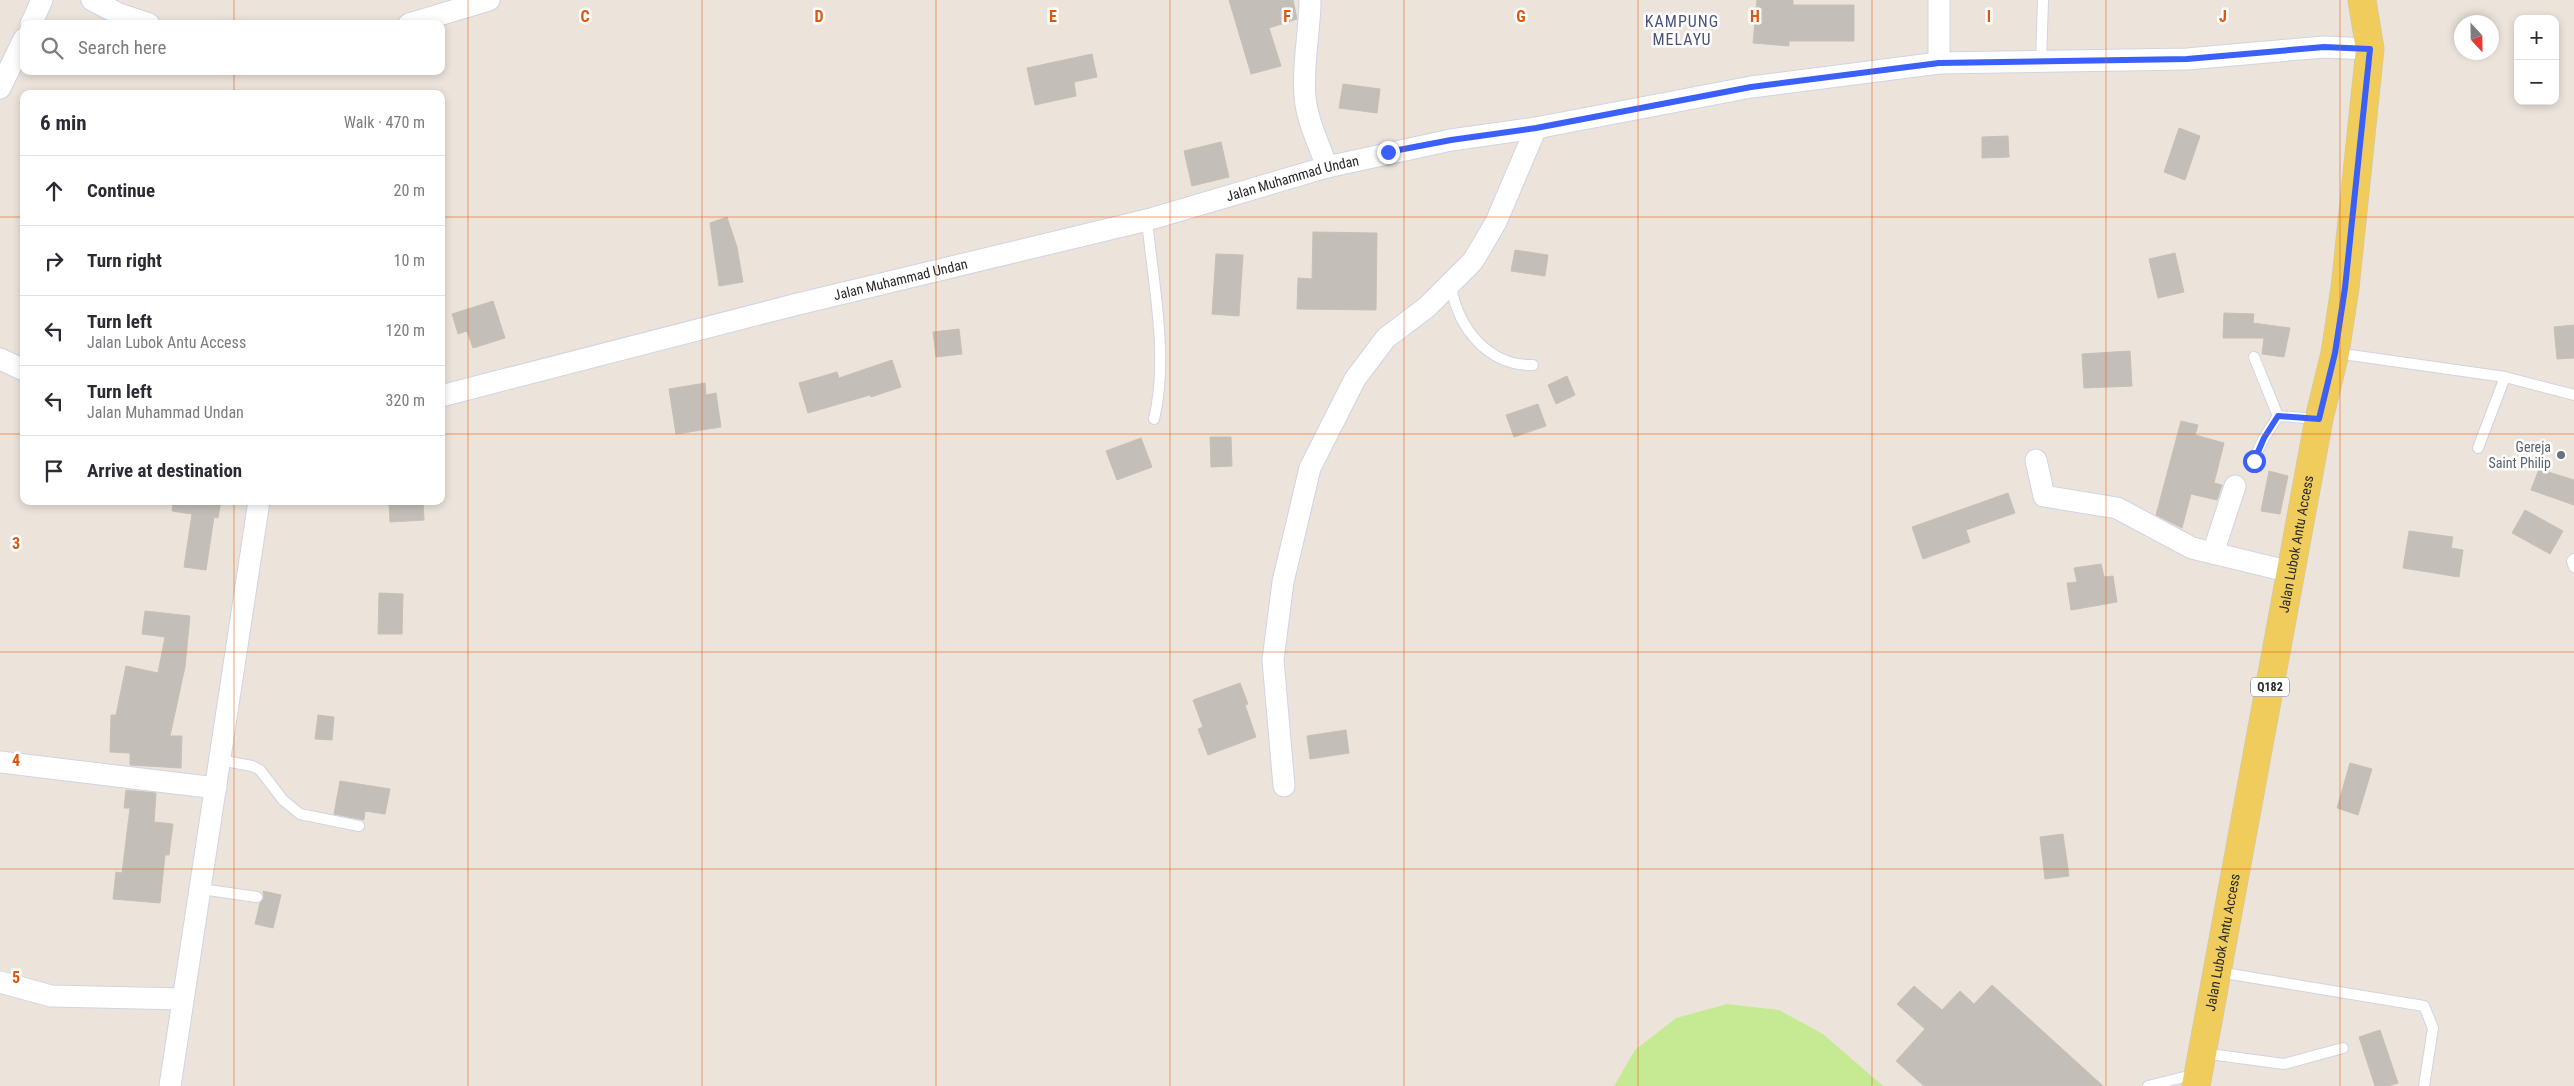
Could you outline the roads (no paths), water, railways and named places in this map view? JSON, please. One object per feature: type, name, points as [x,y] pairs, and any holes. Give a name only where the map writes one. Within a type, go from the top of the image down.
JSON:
[{"type":"main road","name":"Jalan Lubok Antu Access","points":[[2199,1071],[2319,419],[2335,353],[2345,288],[2370,49],[2362,0]]},
{"type":"street","points":[[33,20],[42,0]]},
{"type":"street","points":[[92,0],[119,14],[137,20]]},
{"type":"street","points":[[423,20],[489,0]]},
{"type":"street","points":[[1310,0],[1310,30],[1305,66],[1305,97],[1309,118],[1327,167]]},
{"type":"street","points":[[1939,0],[1939,63]]},
{"type":"street","points":[[0,87],[20,47]]},
{"type":"street","name":"Jalan Muhammad Undan","points":[[445,395],[794,305],[1147,220],[1327,167],[1451,140],[1536,128],[1751,87],[1939,63],[2187,59],[2324,47],[2370,49]]},
{"type":"street","points":[[1284,786],[1273,660],[1283,582],[1310,468],[1355,379],[1386,338],[1451,286],[1473,261],[1496,222],[1536,128]]},
{"type":"street","points":[[0,359],[20,368]]},
{"type":"street","points":[[2036,460],[2044,496],[2117,508],[2192,548],[2291,572]]},
{"type":"street","points":[[2213,553],[2235,486]]},
{"type":"street","points":[[170,1086],[259,505]]},
{"type":"street","points":[[0,762],[216,788]]},
{"type":"street","points":[[0,982],[51,996],[184,999]]},
{"type":"lane","points":[[2041,62],[2043,0]]},
{"type":"lane","points":[[1147,220],[1160,355],[1158,403],[1154,419]]},
{"type":"lane","points":[[1451,286],[1460,315],[1479,344],[1505,361],[1520,366],[1533,366]]},
{"type":"lane","points":[[2335,353],[2505,377],[2574,395]]},
{"type":"lane","points":[[2254,356],[2278,416]]},
{"type":"lane","points":[[2478,448],[2505,377]]},
{"type":"lane","points":[[2278,416],[2319,419]]},
{"type":"lane","points":[[2254,461],[2264,438],[2278,416]]},
{"type":"lane","points":[[2574,560],[2572,561],[2574,567]]},
{"type":"lane","points":[[220,760],[252,766],[260,770],[282,800],[300,814],[359,826]]},
{"type":"lane","points":[[200,889],[257,897]]},
{"type":"lane","points":[[2217,972],[2424,1006],[2433,1028],[2424,1086]]},
{"type":"lane","points":[[2148,1086],[2199,1071],[2284,1064],[2343,1048]]},
{"type":"place","name":"Gereja Saint Philip","points":[[2561,455]]},
{"type":"district","name":"KAMPUNG MELAYU","points":[[1682,30]]}]
